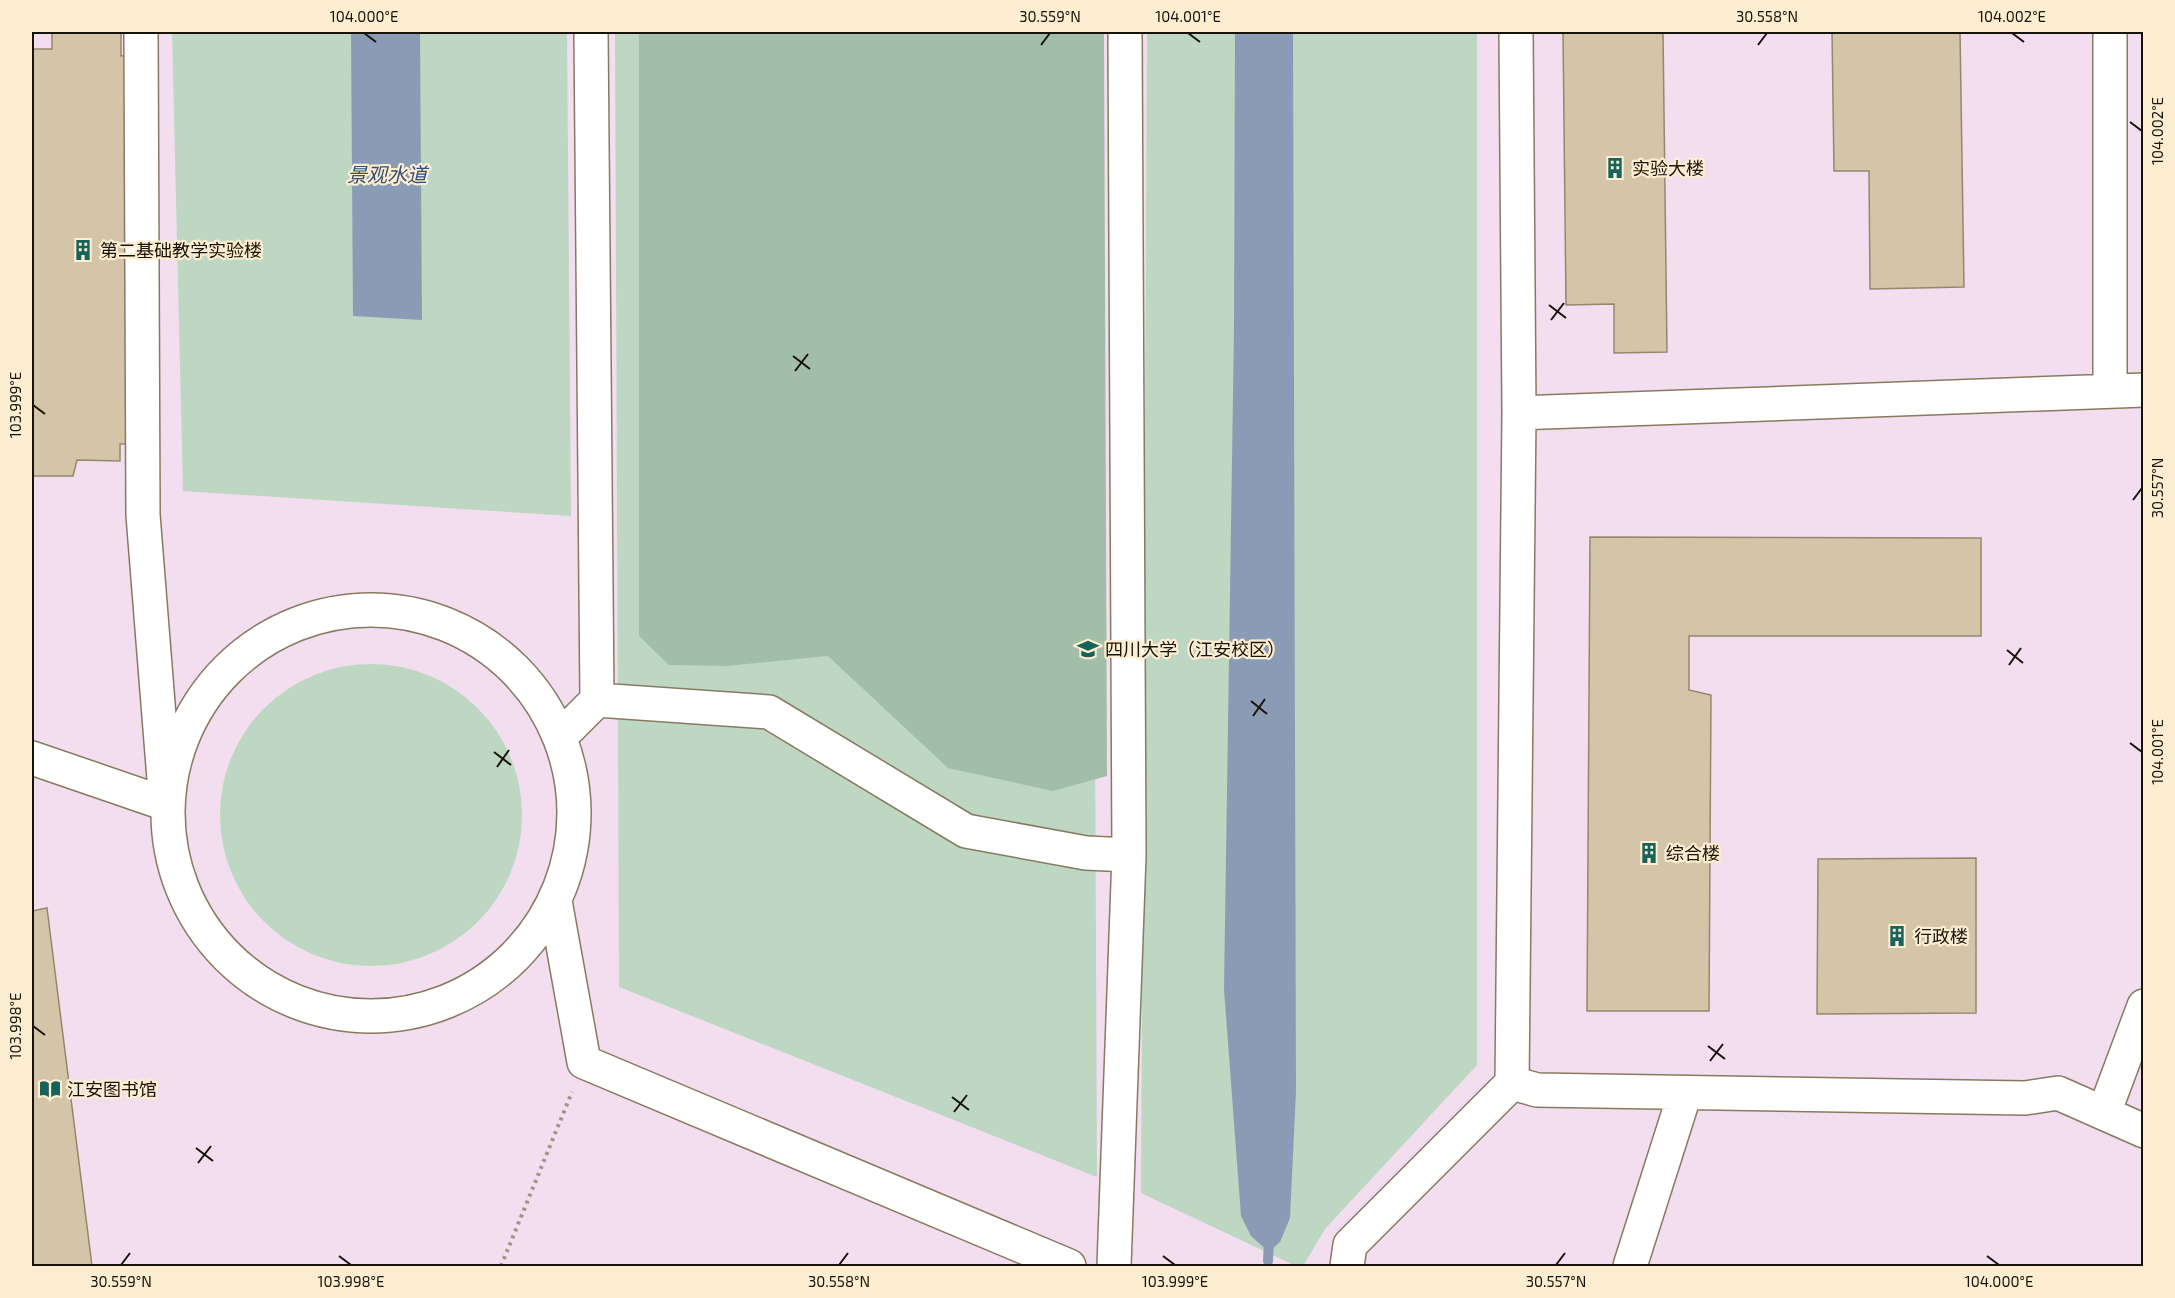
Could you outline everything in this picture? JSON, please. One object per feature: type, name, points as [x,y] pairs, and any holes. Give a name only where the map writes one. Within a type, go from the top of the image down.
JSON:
[{"type":"street","points":[[141,32],[143,515],[166,804],[174,874],[206,936],[257,984],[320,1012],[390,1018],[458,999],[515,958],[555,901],[572,848],[574,791],[560,738],[530,684],[484,643],[429,617],[368,609],[307,619],[253,647],[208,690],[179,744],[166,804]]},
{"type":"street","points":[[560,738],[597,700],[591,32]]},
{"type":"street","points":[[1114,1266],[1129,855],[1125,32]]},
{"type":"street","points":[[1347,1266],[1350,1245],[1512,1083],[1519,413],[1515,32]]},
{"type":"street","points":[[2110,32],[2110,391]]},
{"type":"street","points":[[1519,413],[2144,390]]},
{"type":"street","points":[[597,700],[769,712],[966,831],[1086,853],[1129,855]]},
{"type":"street","points":[[32,758],[166,804]]},
{"type":"street","points":[[555,901],[584,1062],[1070,1266]]},
{"type":"street","points":[[2104,1113],[2144,1006]]},
{"type":"street","points":[[1512,1083],[1537,1090],[1685,1093],[2025,1098],[2058,1093],[2144,1131]]},
{"type":"street","points":[[1632,1266],[1685,1093]]},
{"type":"path","points":[[501,1266],[584,1062]]},
{"type":"shaded area","name":"四川大学（江安校区）","points":[[32,32],[2143,32],[2143,1266],[32,1266]]},
{"type":"green space","points":[[172,32],[567,32],[571,516],[183,491]]},
{"type":"green space","points":[[615,32],[1092,32],[1097,1177],[619,987]]},
{"type":"green space","points":[[639,32],[1104,32],[1107,776],[1053,791],[948,768],[828,656],[727,666],[669,665],[639,636]]},
{"type":"green space","points":[[1147,32],[1477,32],[1477,1065],[1325,1229],[1303,1266],[1296,1266],[1141,1193]]},
{"type":"green space","points":[[371,664],[400,667],[429,676],[455,690],[478,708],[496,731],[510,757],[519,786],[522,815],[519,844],[510,873],[496,899],[478,922],[455,940],[429,954],[400,963],[371,966],[342,963],[313,954],[287,940],[264,922],[246,899],[232,873],[223,844],[220,815],[223,786],[232,757],[246,731],[264,708],[287,690],[313,676],[342,667]]},
{"type":"water","name":"景观水道","points":[[351,32],[420,32],[422,320],[353,316]]},
{"type":"water","points":[[1235,32],[1293,32],[1296,1091],[1290,1218],[1280,1242],[1269,1252],[1251,1236],[1241,1216],[1224,989],[1234,327]]},
{"type":"building","name":"第二基础教学实验楼","points":[[52,32],[121,32],[121,56],[132,55],[135,444],[120,444],[120,461],[77,460],[73,476],[32,476],[32,49],[52,49]]},
{"type":"building","name":"实验大楼","points":[[1563,32],[1663,32],[1667,352],[1614,353],[1614,304],[1566,305]]},
{"type":"building","points":[[1832,32],[1960,32],[1964,287],[1870,289],[1869,171],[1834,171]]},
{"type":"building","name":"综合楼","points":[[1590,537],[1981,538],[1981,636],[1689,636],[1689,690],[1711,695],[1709,1011],[1587,1011]]},
{"type":"building","name":"行政楼","points":[[1976,858],[1976,1013],[1817,1014],[1818,859]]},
{"type":"building","name":"江安图书馆","points":[[47,908],[92,1266],[32,1266],[32,911]]},
{"type":"waterway","points":[[1268,1261],[1269,1238]]},
{"type":"place","name":"实验大楼","points":[[1615,168]]},
{"type":"place","name":"第二基础教学实验楼","points":[[83,250]]},
{"type":"place","name":"四川大学（江安校区）","points":[[1088,649]]},
{"type":"place","name":"综合楼","points":[[1649,853]]},
{"type":"place","name":"行政楼","points":[[1897,936]]},
{"type":"place","name":"江安图书馆","points":[[50,1089]]}]
